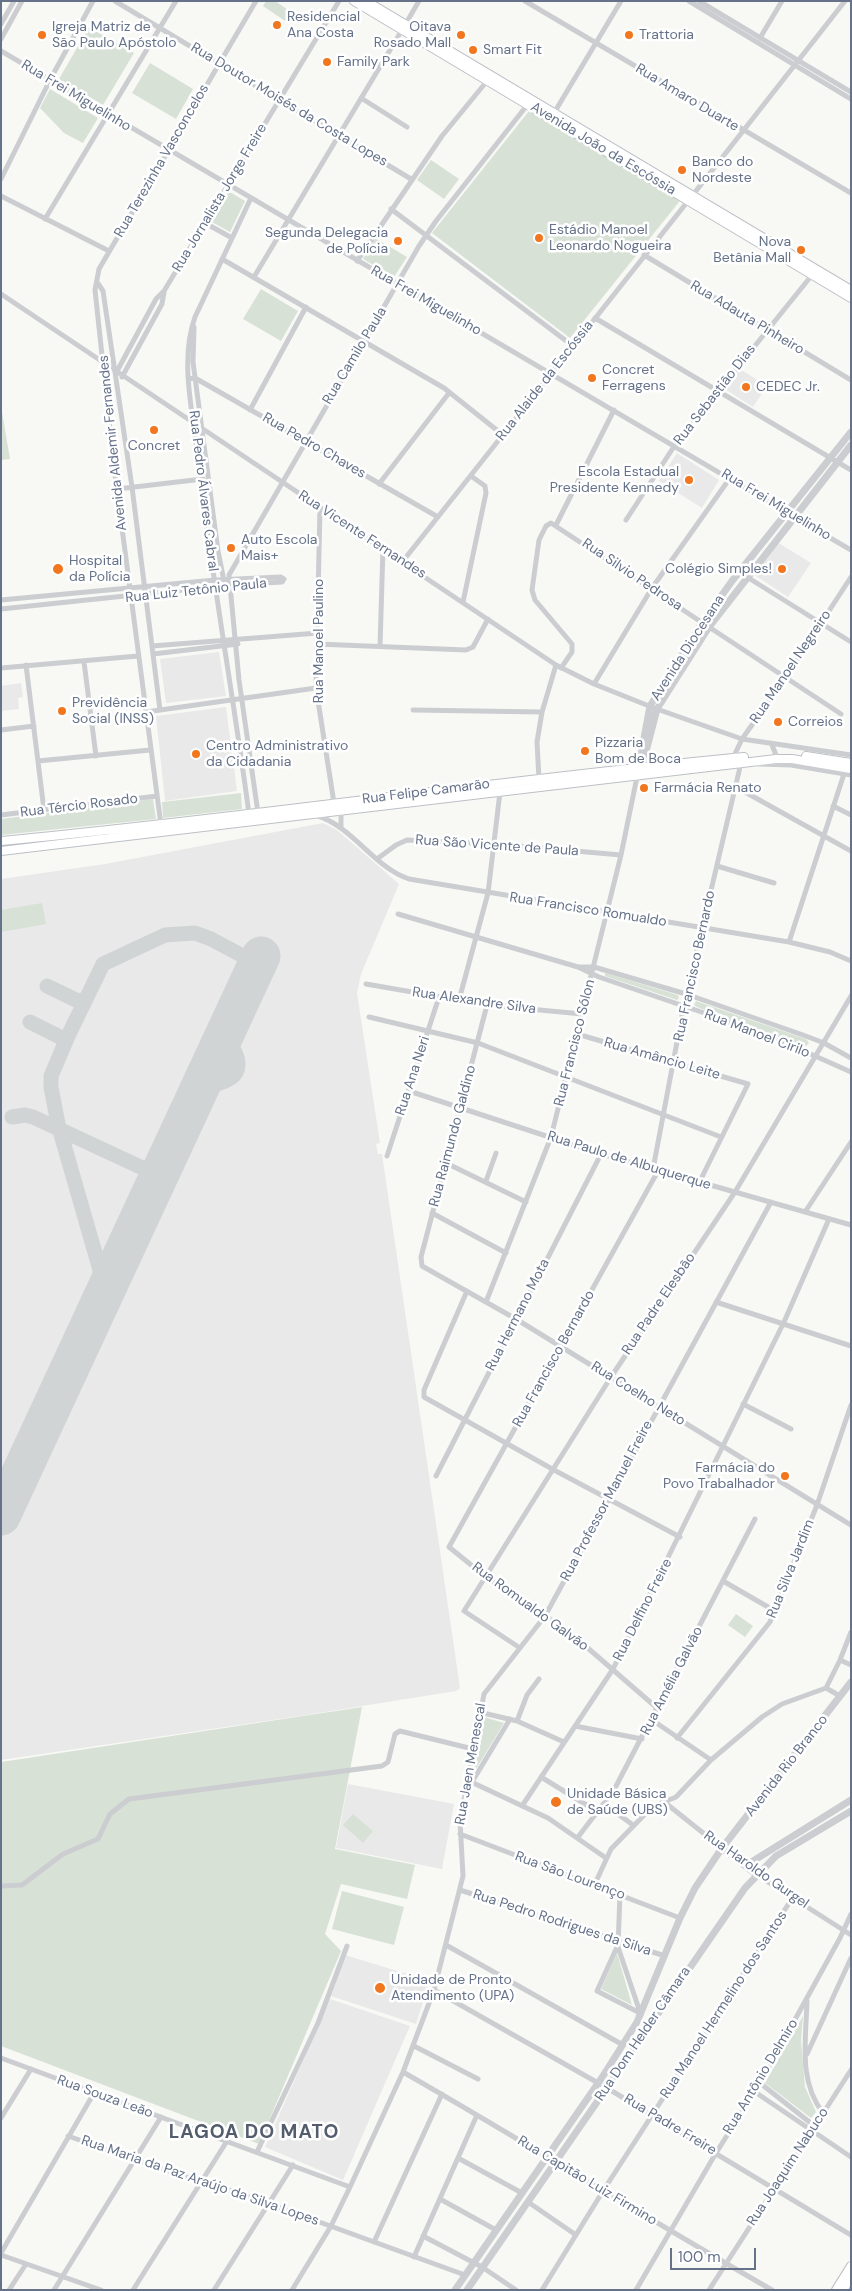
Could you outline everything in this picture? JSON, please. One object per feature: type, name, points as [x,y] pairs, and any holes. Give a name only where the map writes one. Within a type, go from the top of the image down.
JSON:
[{"type":"main road","name":"Avenida João da Escóssia","points":[[354,1],[404,27],[554,112],[690,199],[851,298]]},
{"type":"main road","name":"Avenida João da Escóssia","points":[[366,1],[487,81],[851,290]]},
{"type":"main road","name":"Rua Felipe Camarão","points":[[736,761],[776,754],[851,769]]},
{"type":"main road","name":"Rua Felipe Camarão","points":[[1,841],[161,825],[539,779],[639,772],[792,757],[851,763]]},
{"type":"main road","name":"Rua Felipe Camarão","points":[[2,851],[539,788],[639,772]]},
{"type":"main road","points":[[539,788],[561,784],[564,781],[563,778],[552,778]]},
{"type":"main road","points":[[464,796],[454,795],[453,791],[474,786]]},
{"type":"main road","points":[[408,802],[435,797],[440,793],[438,791],[430,791]]},
{"type":"main road","points":[[99,840],[90,839],[88,836],[106,831]]},
{"type":"main road","points":[[836,2290],[851,2266]]},
{"type":"main road","points":[[843,2290],[851,2277]]},
{"type":"street","points":[[1,24],[14,1]]},
{"type":"street","points":[[1,40],[22,1]]},
{"type":"street","points":[[1,179],[50,80],[93,1]]},
{"type":"street","points":[[46,219],[176,1]]},
{"type":"street","name":"Rua Terezinha Vasconcelos","points":[[99,269],[256,1]]},
{"type":"street","name":"Rua Jornalista Jorge Freire","points":[[116,373],[156,299],[164,291],[339,1]]},
{"type":"street","points":[[254,277],[419,1]]},
{"type":"street","name":"Rua Amaro Duarte","points":[[525,1],[851,193]]},
{"type":"street","points":[[554,112],[621,1]]},
{"type":"street","points":[[689,1],[851,92]]},
{"type":"street","points":[[760,38],[782,1]]},
{"type":"street","name":"Rua Alaide da Escóssia","points":[[402,561],[552,374],[845,1]]},
{"type":"street","name":"Rua Doutor Moisés da Costa Lopes","points":[[117,2],[411,179]]},
{"type":"street","points":[[701,2],[760,38],[851,99]]},
{"type":"street","name":"Rua Frei Miguelinho","points":[[1,51],[107,115],[675,445],[851,550]]},
{"type":"street","points":[[357,261],[411,179],[447,129],[487,81]]},
{"type":"street","points":[[361,98],[407,127]]},
{"type":"street","name":"Rua Camilo Paula","points":[[232,569],[363,341],[426,236],[528,104]]},
{"type":"street","points":[[1,196],[109,251]]},
{"type":"street","name":"Rua Pedro Álvares Cabral","points":[[249,814],[234,700],[224,647],[200,480],[188,340],[195,317],[251,198]]},
{"type":"street","points":[[391,209],[573,346]]},
{"type":"street","points":[[205,223],[232,238]]},
{"type":"street","name":"Rua Adauta Pinheiro","points":[[644,255],[851,380]]},
{"type":"street","points":[[222,259],[449,393],[503,435]]},
{"type":"street","name":"Avenida Aldemir Fernandes","points":[[99,269],[95,290],[117,489],[161,825]]},
{"type":"street","name":"Rua Sebastião Dias","points":[[626,520],[675,445],[812,275]]},
{"type":"street","points":[[97,282],[103,291],[116,373],[160,710]]},
{"type":"street","name":"Rua Jornalista Jorge Freire","points":[[122,377],[162,304],[164,291]]},
{"type":"street","name":"Rua Vicente Fernandes","points":[[1,294],[104,365],[383,548],[556,665],[594,684],[742,740]]},
{"type":"street","points":[[250,410],[306,307]]},
{"type":"street","points":[[595,318],[851,470]]},
{"type":"street","name":"Rua Pedro Álvares Cabral","points":[[192,379],[202,429],[222,579]]},
{"type":"street","name":"Rua Pedro Chaves","points":[[192,379],[438,517]]},
{"type":"street","points":[[380,484],[449,393]]},
{"type":"street","points":[[561,668],[572,652],[572,644],[535,600],[532,590],[539,540],[547,525],[556,525],[614,410]]},
{"type":"street","name":"Avenida Diocesana","points":[[639,772],[653,707],[702,622],[732,581],[851,432]]},
{"type":"street","name":"Avenida Diocesana","points":[[653,707],[739,586],[851,445]]},
{"type":"street","points":[[463,602],[486,493],[485,486],[471,476]]},
{"type":"street","points":[[594,684],[652,588],[730,478]]},
{"type":"street","points":[[117,489],[208,479]]},
{"type":"street","name":"Rua Manoel Paulino","points":[[320,507],[316,688],[334,803]]},
{"type":"street","name":"Rua Silvio Pedrosa","points":[[556,525],[841,714]]},
{"type":"street","points":[[380,646],[383,548]]},
{"type":"street","name":"Rua Pedro Álvares Cabral","points":[[232,569],[229,579],[242,699],[258,813]]},
{"type":"street","name":"Rua Luiz Tetônio Paula","points":[[1,600],[222,579],[282,577],[284,579],[282,582],[1,609]]},
{"type":"street","points":[[747,577],[851,642]]},
{"type":"street","name":"Rua Manoel Negreiro","points":[[736,761],[742,740],[786,677],[851,577]]},
{"type":"street","points":[[222,579],[230,586]]},
{"type":"street","points":[[732,581],[739,586]]},
{"type":"street","points":[[317,644],[470,649],[488,619]]},
{"type":"street","points":[[153,654],[224,647],[245,640],[318,634]]},
{"type":"street","points":[[152,646],[223,640],[236,642]]},
{"type":"street","points":[[1,668],[138,656]]},
{"type":"street","points":[[84,662],[96,756]]},
{"type":"street","points":[[26,665],[44,810]]},
{"type":"street","points":[[539,779],[537,742],[542,712],[556,665]]},
{"type":"street","points":[[146,712],[316,688]]},
{"type":"street","points":[[413,710],[542,712]]},
{"type":"street","points":[[1,730],[34,726]]},
{"type":"street","points":[[742,740],[851,755]]},
{"type":"street","points":[[772,745],[776,754]]},
{"type":"street","points":[[38,761],[150,750]]},
{"type":"street","name":"Rua Felipe Camarão","points":[[736,761],[791,765],[851,776]]},
{"type":"street","name":"Rua Francisco Bernardo","points":[[449,1546],[562,1347],[656,1170],[686,994],[736,787],[736,761]]},
{"type":"street","name":"Rua Francisco Sólon","points":[[486,1302],[551,1137],[594,967],[639,772]]},
{"type":"street","points":[[789,942],[844,774]]},
{"type":"street","points":[[736,787],[851,851]]},
{"type":"street","points":[[459,1000],[488,894],[500,792]]},
{"type":"street","name":"Rua Tércio Rosado","points":[[1,815],[158,796]]},
{"type":"street","points":[[833,806],[851,815]]},
{"type":"street","points":[[341,810],[341,828]]},
{"type":"street","name":"Rua Francisco Romualdo","points":[[312,814],[326,819],[341,828],[397,874],[409,879],[488,894],[789,942],[830,952],[851,961]]},
{"type":"street","name":"Rua São Vicente de Paula","points":[[378,859],[396,845],[408,840],[495,844],[621,855]]},
{"type":"street","points":[[717,866],[774,883]]},
{"type":"street","name":"Rua Manoel Cirilo","points":[[398,914],[578,967],[592,974],[684,1006],[851,1072]]},
{"type":"street","name":"Rua Manoel Cirilo","points":[[578,967],[594,967],[686,994],[824,1042],[851,1058]]},
{"type":"street","name":"Rua Alexandre Silva","points":[[366,984],[487,1005],[582,1014]]},
{"type":"street","name":"Rua Padre Elesbão","points":[[520,1648],[464,1611],[554,1470],[610,1377],[735,1192],[851,996]]},
{"type":"street","name":"Rua Ana Neri","points":[[387,1156],[439,997]]},
{"type":"street","name":"Rua Raimundo Galdino","points":[[422,1266],[421,1257],[487,1005]]},
{"type":"street","points":[[369,1018],[478,1042],[722,1137],[699,1183]]},
{"type":"street","name":"Rua Amâncio Leite","points":[[577,1034],[748,1084],[722,1137]]},
{"type":"street","name":"Rua Paulo de Albuquerque","points":[[409,1091],[601,1154],[851,1225]]},
{"type":"street","points":[[805,1212],[851,1142]]},
{"type":"street","points":[[486,1181],[496,1153]]},
{"type":"street","name":"Rua Hermano Mota","points":[[436,1476],[601,1154]]},
{"type":"street","points":[[446,1163],[526,1202]]},
{"type":"street","name":"Rua Professor Manuel Freire","points":[[545,1616],[771,1202]]},
{"type":"street","points":[[432,1213],[506,1253]]},
{"type":"street","name":"Rua Delfino Freire","points":[[522,1806],[613,1669],[680,1537],[784,1322],[829,1219]]},
{"type":"street","name":"Rua Coelho Neto","points":[[422,1266],[516,1319],[851,1525]]},
{"type":"street","points":[[467,1291],[424,1390],[424,1397],[607,1500],[680,1537]]},
{"type":"street","points":[[716,1302],[784,1322],[851,1346]]},
{"type":"street","points":[[743,1404],[792,1429]]},
{"type":"street","name":"Rua Silva Jardim","points":[[677,1738],[756,1641],[775,1611],[817,1505],[851,1405]]},
{"type":"street","name":"Rua Amélia Galvão","points":[[578,1837],[604,1804],[642,1739],[755,1519]]},
{"type":"street","name":"Rua Romualdo Galvão","points":[[449,1546],[486,1577],[567,1630],[657,1708]]},
{"type":"street","points":[[723,1581],[775,1611]]},
{"type":"street","name":"Rua Jaen Menescal","points":[[434,1990],[460,1890],[463,1868],[460,1834],[479,1712],[486,1691],[545,1616]]},
{"type":"street","points":[[594,1886],[606,1858],[633,1825],[652,1807],[681,1793],[712,1760],[774,1709],[790,1700],[826,1688],[851,1632]]},
{"type":"street","points":[[840,1660],[851,1665]]},
{"type":"street","points":[[539,1679],[527,1695],[514,1720],[469,1781],[522,1806],[578,1837],[606,1858]]},
{"type":"street","name":"Avenida Rio Branco","points":[[722,1848],[851,1682]]},
{"type":"street","points":[[826,1688],[840,1696]]},
{"type":"street","points":[[479,1712],[514,1720],[564,1742]]},
{"type":"street","points":[[652,1720],[712,1760]]},
{"type":"street","points":[[575,1726],[642,1739]]},
{"type":"street","points":[[1,1886],[22,1885],[63,1854],[98,1839],[110,1814],[129,1799],[382,1766],[388,1762],[395,1734],[400,1731],[473,1748]]},
{"type":"street","points":[[541,1776],[598,1812]]},
{"type":"street","points":[[745,1866],[851,1800]]},
{"type":"street","name":"Rua Haroldo Gurgel","points":[[663,1801],[745,1866],[851,1935]]},
{"type":"street","points":[[604,1804],[633,1825]]},
{"type":"street","name":"Rua Dom Helder Câmara","points":[[467,2290],[558,2161],[731,1907],[757,1874],[776,1856],[851,1811]]},
{"type":"street","name":"Rua São Lourenço","points":[[460,1834],[680,1918]]},
{"type":"street","name":"Rua Dom Helder Câmara","points":[[455,2290],[623,2045],[639,2014],[680,1918],[695,1888],[722,1848]]},
{"type":"street","name":"Rua Pedro Rodrigues da Silva","points":[[460,1890],[665,1956]]},
{"type":"street","points":[[620,1894],[618,1947],[639,2014]]},
{"type":"street","name":"Rua Manoel Hermelino dos Santos","points":[[542,2290],[603,2191],[654,2116],[793,1898]]},
{"type":"street","name":"Rua Antônio Delmiro","points":[[636,2290],[716,2153],[755,2092],[851,1914]]},
{"type":"street","points":[[446,1945],[623,2045]]},
{"type":"street","points":[[257,2152],[318,2023],[347,1946]]},
{"type":"street","points":[[618,1947],[597,1991],[639,2014]]},
{"type":"street","points":[[805,2057],[851,1958]]},
{"type":"street","points":[[292,2290],[331,2226],[350,2187],[403,2072],[434,1990]]},
{"type":"street","name":"Rua Padre Freire","points":[[434,1990],[607,2088],[851,2235]]},
{"type":"street","points":[[807,1998],[805,2057],[808,2087],[823,2113]]},
{"type":"street","points":[[414,2046],[478,2079]]},
{"type":"street","name":"Rua Souza Leão","points":[[1,2058],[350,2187]]},
{"type":"street","points":[[2,2116],[31,2069]]},
{"type":"street","name":"Rua Joaquim Nabuco","points":[[709,2290],[851,2070]]},
{"type":"street","name":"Rua Capitão Luiz Firmino","points":[[403,2072],[558,2161],[603,2191],[772,2290]]},
{"type":"street","points":[[760,2083],[816,2125],[820,2135]]},
{"type":"street","points":[[755,2092],[851,2157]]},
{"type":"street","points":[[94,2093],[1,2254],[102,2290]]},
{"type":"street","points":[[374,2242],[442,2094]]},
{"type":"street","points":[[414,2257],[477,2116]]},
{"type":"street","points":[[54,2290],[160,2117]]},
{"type":"street","name":"Rua Maria da Paz Araújo da Silva Lopes","points":[[68,2136],[331,2226],[465,2275]]},
{"type":"street","points":[[133,2290],[227,2141]]},
{"type":"street","points":[[458,2158],[522,2194]]},
{"type":"street","points":[[214,2290],[293,2165]]},
{"type":"street","points":[[440,2199],[496,2230]]},
{"type":"street","points":[[528,2202],[576,2235]]},
{"type":"street","points":[[423,2236],[473,2262],[516,2290]]},
{"type":"street","points":[[9,2290],[26,2264]]},
{"type":"shaded area","points":[[266,1],[275,1],[290,11],[285,21],[263,6]]},
{"type":"shaded area","points":[[89,27],[134,53],[103,105],[59,79]]},
{"type":"shaded area","points":[[150,63],[193,89],[176,119],[132,93]]},
{"type":"shaded area","points":[[50,89],[98,118],[83,143],[64,133],[40,108]]},
{"type":"shaded area","points":[[529,111],[675,197],[679,202],[570,338],[432,233]]},
{"type":"shaded area","points":[[431,160],[459,179],[444,199],[417,180]]},
{"type":"shaded area","points":[[228,191],[245,201],[230,232],[210,221]]},
{"type":"shaded area","points":[[375,238],[407,257],[394,277],[363,259]]},
{"type":"shaded area","points":[[261,289],[298,311],[281,341],[243,319]]},
{"type":"shaded area","name":"CEDEC Jr.","points":[[740,369],[767,386],[753,407],[725,389]]},
{"type":"shaded area","points":[[1,406],[10,459],[1,460]]},
{"type":"shaded area","name":"Escola Estadual Presidente Kennedy","points":[[677,453],[719,480],[702,508],[659,481]]},
{"type":"shaded area","name":"Colégio Simples!","points":[[777,542],[811,563],[788,597],[753,574]]},
{"type":"shaded area","points":[[219,652],[226,696],[166,703],[160,659]]},
{"type":"shaded area","points":[[21,683],[23,697],[18,698],[19,709],[1,711],[1,686]]},
{"type":"shaded area","name":"Centro Administrativo da Cidadania","points":[[226,707],[237,791],[165,801],[156,716]]},
{"type":"shaded area","points":[[241,793],[242,809],[163,818],[162,802]]},
{"type":"shaded area","points":[[153,799],[156,819],[1,835],[1,819]]},
{"type":"shaded area","points":[[323,823],[337,830],[399,884],[361,974],[357,993],[380,1143],[376,1144],[378,1154],[382,1154],[460,1688],[456,1691],[300,1716],[1,1760],[1,879],[105,864]]},
{"type":"shaded area","points":[[42,903],[46,924],[1,932],[1,910]]},
{"type":"shaded area","points":[[605,973],[678,995],[679,998],[677,1000],[605,976]]},
{"type":"shaded area","points":[[696,1001],[806,1039],[809,1043],[806,1046],[802,1046],[697,1007],[694,1005]]},
{"type":"shaded area","points":[[736,1614],[753,1626],[745,1637],[728,1625]]},
{"type":"shaded area","points":[[362,1707],[335,1849],[415,1865],[407,1899],[341,1884],[325,1934],[341,1951],[259,2144],[1,2046],[1,1762]]},
{"type":"shaded area","points":[[484,1717],[504,1723],[473,1774]]},
{"type":"shaded area","points":[[348,1784],[454,1804],[442,1869],[336,1848]]},
{"type":"shaded area","points":[[353,1814],[373,1831],[363,1843],[343,1825]]},
{"type":"shaded area","points":[[342,1891],[404,1907],[394,1945],[332,1929]]},
{"type":"shaded area","points":[[617,1953],[632,2005],[601,1989]]},
{"type":"shaded area","name":"Unidade de Pronto Atendimento (UPA)","points":[[345,1955],[430,1981],[416,2024],[331,1996]]},
{"type":"shaded area","points":[[330,1999],[410,2026],[343,2180],[265,2147]]},
{"type":"shaded area","points":[[803,2016],[801,2040],[805,2087],[816,2112],[811,2118],[765,2083]]},
{"type":"taxiway","points":[[106,1291],[58,1124],[51,1087],[51,1076],[68,1036],[103,964],[165,935],[195,933],[211,939],[258,964]]},
{"type":"taxiway","points":[[47,986],[78,1001],[86,999]]},
{"type":"taxiway","points":[[30,1022],[62,1038],[68,1036]]},
{"type":"taxiway","points":[[192,1106],[208,1089],[229,1079],[237,1070],[238,1064],[235,1052],[224,1036]]},
{"type":"taxiway","points":[[12,1117],[25,1115],[33,1117],[149,1171],[154,1181],[154,1187]]},
{"type":"taxiway","points":[[149,1171],[164,1166]]},
{"type":"runway","points":[[1,1516],[261,956]]},
{"type":"place","name":"Residencial Ana Costa","points":[[277,25]]},
{"type":"place","name":"Igreja Matriz de São Paulo Apóstolo","points":[[42,35]]},
{"type":"place","name":"Oitava Rosado Mall","points":[[461,35]]},
{"type":"place","name":"Trattoria","points":[[629,35]]},
{"type":"place","name":"Smart Fit","points":[[473,50]]},
{"type":"place","name":"Family Park","points":[[327,62]]},
{"type":"place","name":"Banco do Nordeste","points":[[682,170]]},
{"type":"place","name":"Estádio Manoel Leonardo Nogueira","points":[[539,238]]},
{"type":"place","name":"Segunda Delegacia de Polícia","points":[[398,241]]},
{"type":"place","name":"Nova Betânia Mall","points":[[801,250]]},
{"type":"place","name":"Concret Ferragens","points":[[592,378]]},
{"type":"place","name":"CEDEC Jr.","points":[[746,387]]},
{"type":"place","name":"Concret","points":[[154,430]]},
{"type":"place","name":"Escola Estadual Presidente Kennedy","points":[[689,480]]},
{"type":"place","name":"Auto Escola Mais+","points":[[231,548]]},
{"type":"place","name":"Hospital da Polícia","points":[[58,569]]},
{"type":"place","name":"Colégio Simples!","points":[[782,569]]},
{"type":"place","name":"Previdência Social (INSS)","points":[[62,711]]},
{"type":"place","name":"Correios","points":[[778,722]]},
{"type":"place","name":"Pizzaria Bom de Boca","points":[[585,751]]},
{"type":"place","name":"Centro Administrativo da Cidadania","points":[[196,754]]},
{"type":"place","name":"Farmácia Renato","points":[[644,788]]},
{"type":"place","name":"Farmácia do Povo Trabalhador","points":[[785,1476]]},
{"type":"place","name":"Unidade Básica de Saúde (UBS)","points":[[556,1802]]},
{"type":"place","name":"Unidade de Pronto Atendimento (UPA)","points":[[380,1988]]},
{"type":"district","name":"LAGOA DO MATO","points":[[254,2133]]}]
